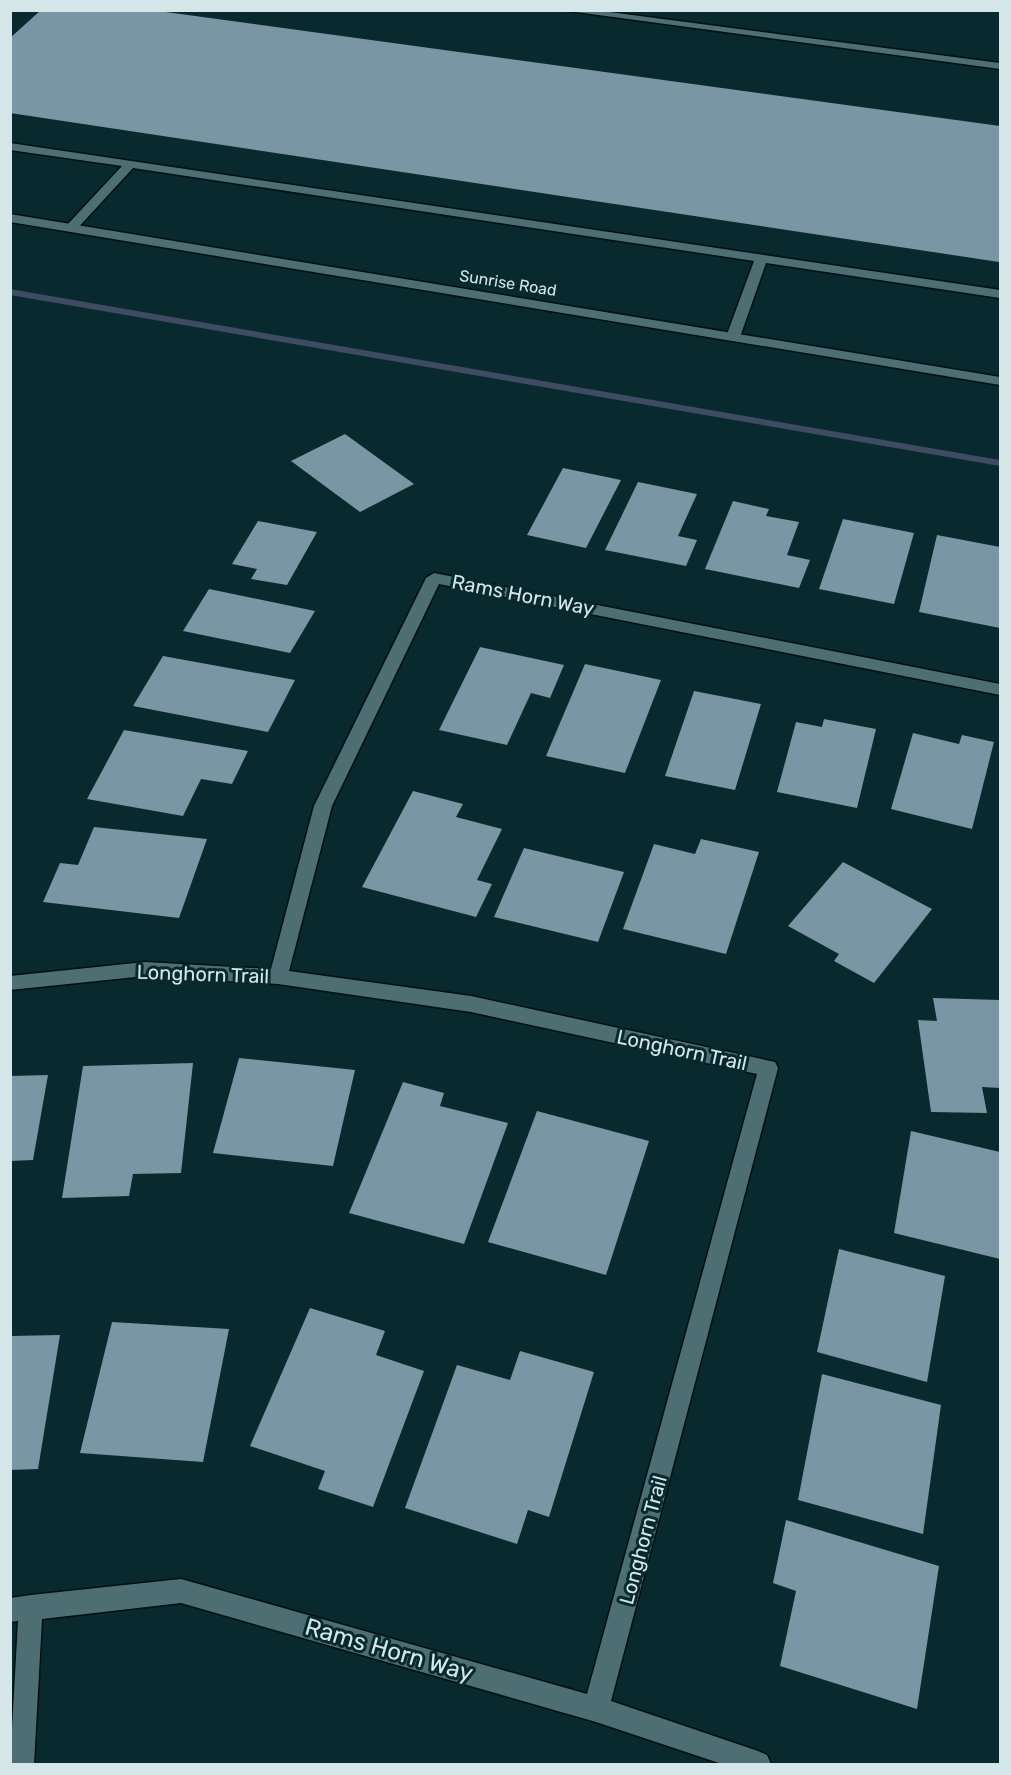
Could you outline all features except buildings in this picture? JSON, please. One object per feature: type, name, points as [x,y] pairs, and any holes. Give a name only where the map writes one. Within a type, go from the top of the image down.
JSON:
[{"type":"street","points":[[566,10],[1000,66]]},
{"type":"street","points":[[10,146],[1000,294]]},
{"type":"street","points":[[71,228],[130,164]]},
{"type":"street","name":"Sunrise Road","points":[[10,218],[1000,381]]},
{"type":"street","points":[[733,337],[761,258]]},
{"type":"street","name":"Rams Horn Way","points":[[278,978],[323,806],[434,578],[1000,689]]},
{"type":"street","name":"Longhorn Trail","points":[[10,983],[145,969],[278,978],[471,1004],[768,1068],[596,1709]]},
{"type":"street","name":"Rams Horn Way","points":[[21,1608],[181,1591],[596,1709],[759,1764]]},
{"type":"street","points":[[21,1608],[21,1764]]},
{"type":"waterway","points":[[10,292],[1000,463]]}]
